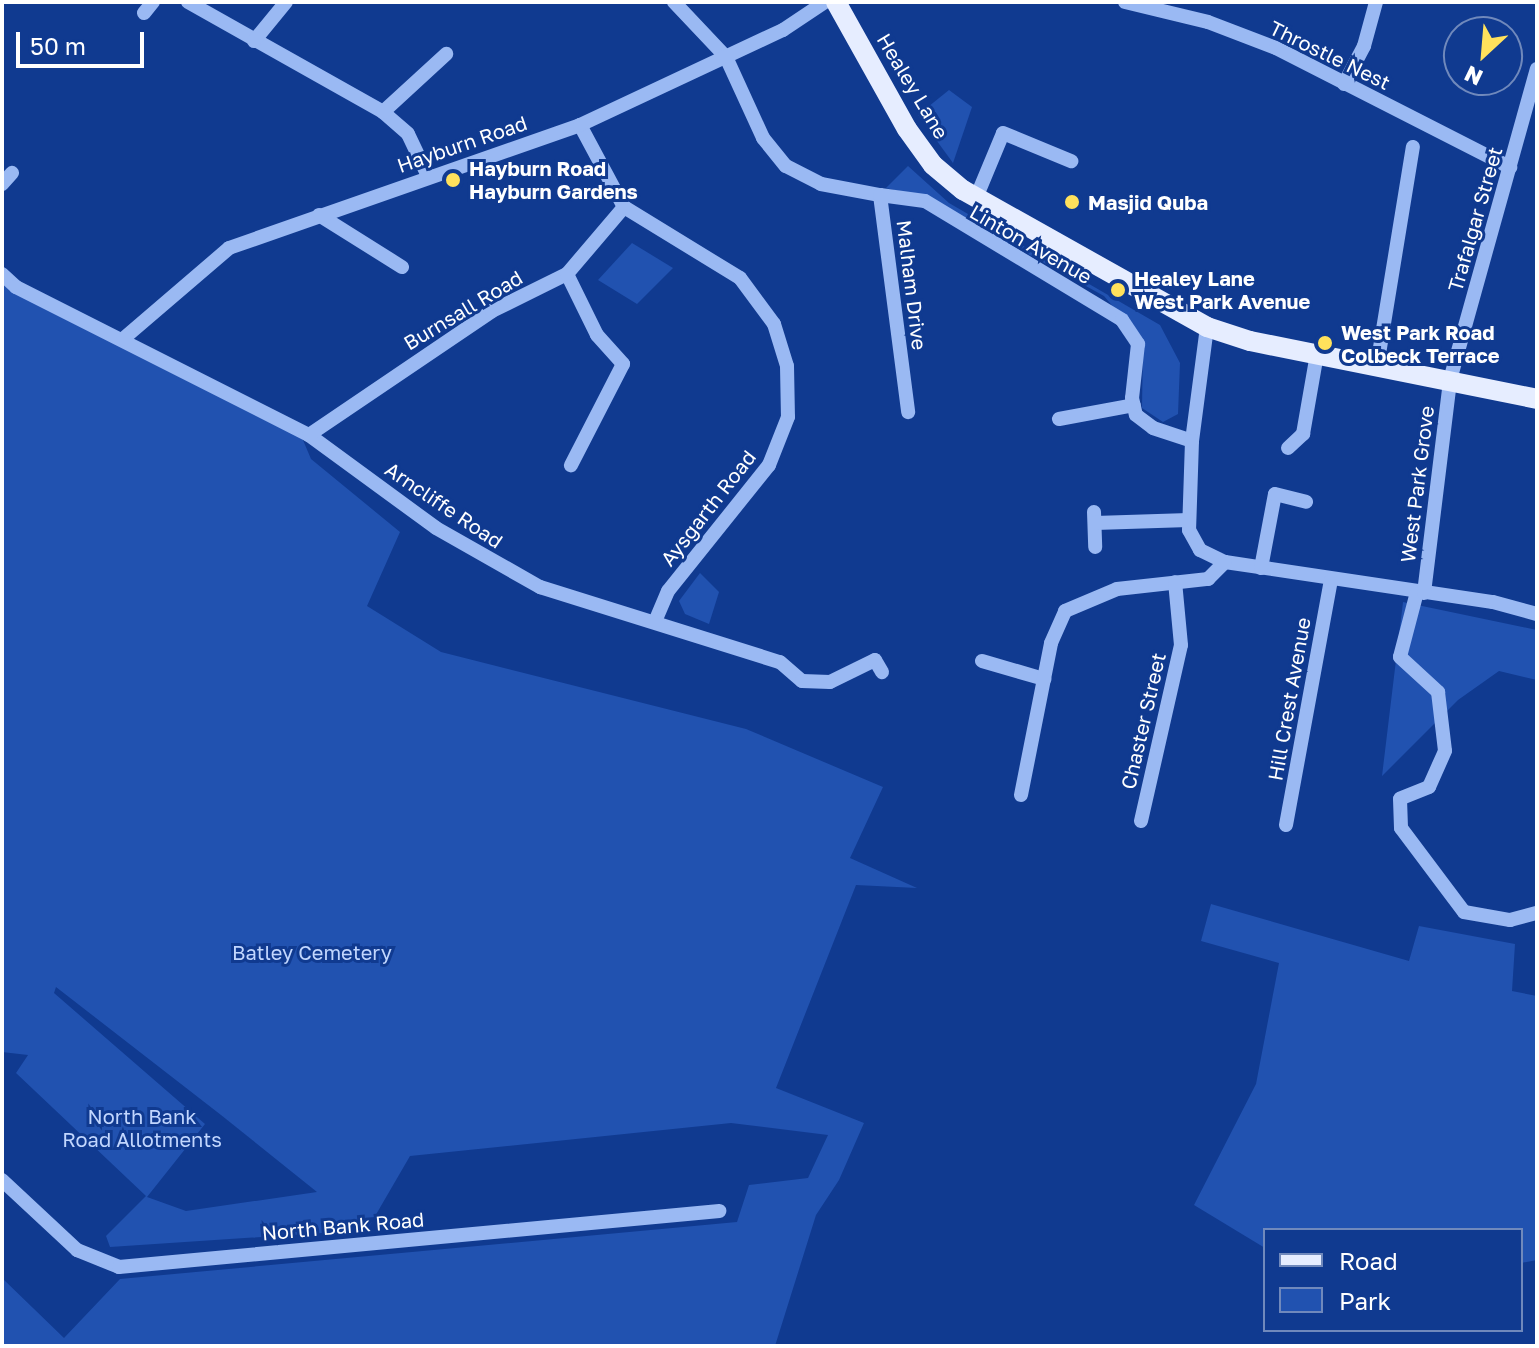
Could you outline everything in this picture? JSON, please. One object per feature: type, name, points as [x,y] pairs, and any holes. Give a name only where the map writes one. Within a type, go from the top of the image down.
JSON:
[{"type":"main road","name":"Healey Lane","points":[[836,2],[907,129],[933,165],[976,198],[1207,327],[1317,354],[1537,399]]},
{"type":"street","points":[[188,2],[383,112],[408,134],[428,176]]},
{"type":"street","points":[[254,41],[286,2]]},
{"type":"street","name":"Malham Drive","points":[[674,2],[726,57],[763,138],[786,166],[821,184],[880,195],[908,412]]},
{"type":"street","name":"Hayburn Road","points":[[123,339],[229,248],[580,125],[783,30],[825,2]]},
{"type":"street","name":"Throstle Nest","points":[[1125,2],[1208,22],[1276,48],[1510,167]]},
{"type":"street","points":[[1344,84],[1364,46],[1376,2]]},
{"type":"street","points":[[383,112],[446,54]]},
{"type":"street","name":"Trafalgar Street","points":[[1450,380],[1537,69]]},
{"type":"street","points":[[580,125],[624,207]]},
{"type":"street","points":[[976,198],[1003,133],[1071,161]]},
{"type":"street","points":[[1377,366],[1413,147]]},
{"type":"street","name":"Linton Avenue","points":[[880,195],[925,201],[1122,320],[1138,344],[1134,405]]},
{"type":"street","name":"Burnsall Road","points":[[309,435],[492,311],[567,274],[624,207]]},
{"type":"street","name":"Aysgarth Road","points":[[624,207],[740,278],[774,324],[787,366],[788,417],[769,465],[668,591],[656,619]]},
{"type":"street","points":[[319,215],[402,267]]},
{"type":"street","name":"Arncliffe Road","points":[[2,274],[16,287],[309,435],[487,560],[540,587],[656,619],[780,662],[802,681],[830,682],[875,660],[882,672]]},
{"type":"street","points":[[567,274],[597,335],[619,355],[618,376],[571,465]]},
{"type":"street","points":[[1207,327],[1192,441],[1189,520],[1200,550],[1225,562],[1420,592],[1537,614]]},
{"type":"street","points":[[1288,448],[1303,434],[1317,354]]},
{"type":"street","name":"West Park Grove","points":[[1450,380],[1420,592],[1400,657],[1438,692],[1445,751],[1429,787],[1400,799],[1401,828],[1464,912],[1510,920],[1537,913]]},
{"type":"street","points":[[1059,419],[1134,405],[1136,415],[1153,428],[1192,441]]},
{"type":"street","points":[[1261,568],[1275,494],[1306,502]]},
{"type":"street","points":[[1095,547],[1094,518],[1189,520]]},
{"type":"street","points":[[1021,795],[1044,679],[1065,611],[1117,589],[1208,579],[1225,562]]},
{"type":"street","name":"Hill Crest Avenue","points":[[1286,825],[1331,580]]},
{"type":"street","name":"Chaster Street","points":[[1141,821],[1181,645],[1175,582]]},
{"type":"street","points":[[982,661],[1044,679]]},
{"type":"street","name":"North Bank Road","points":[[2,1180],[77,1250],[119,1267],[719,1211]]},
{"type":"green space","points":[[949,90],[972,107],[953,163],[918,115]]},
{"type":"green space","points":[[908,166],[949,203],[1160,325],[1180,363],[1178,414],[1163,422],[1142,408],[1143,342],[1104,296],[925,197],[886,188]]},
{"type":"green space","points":[[632,243],[673,268],[637,304],[598,280]]},
{"type":"green space","points":[[2,274],[300,433],[311,459],[400,532],[367,606],[441,652],[746,729],[883,787],[850,858],[917,888],[856,885],[776,1088],[864,1123],[839,1180],[816,1215],[775,1346],[2,1346],[2,1278],[64,1338],[120,1279],[737,1222],[749,1185],[808,1178],[828,1135],[731,1123],[410,1156],[367,1230],[110,1247],[106,1236],[146,1196],[16,1073],[28,1055],[2,1052]],"holes":[[[56,987],[317,1192],[186,1211],[147,1197],[205,1124],[54,993]]]},
{"type":"green space","points":[[700,573],[719,592],[709,624],[685,614],[679,601]]},
{"type":"green space","points":[[1403,602],[1537,630],[1537,680],[1499,671],[1458,700],[1382,776]]},
{"type":"green space","points":[[1211,904],[1409,961],[1419,926],[1515,944],[1512,991],[1537,996],[1537,1260],[1523,1263],[1523,1228],[1263,1228],[1263,1247],[1194,1205],[1256,1084],[1279,963],[1201,941]]},
{"type":"place","name":"Hayburn Road Hayburn Gardens","points":[[453,180]]},
{"type":"place","name":"Masjid Quba","points":[[1072,202]]},
{"type":"place","name":"Healey Lane West Park Avenue","points":[[1118,290]]},
{"type":"place","name":"West Park Road Colbeck Terrace","points":[[1325,343]]},
{"type":"park label","name":"Batley Cemetery","points":[[312,952]]},
{"type":"park label","name":"North Bank Road Allotments","points":[[142,1128]]}]
